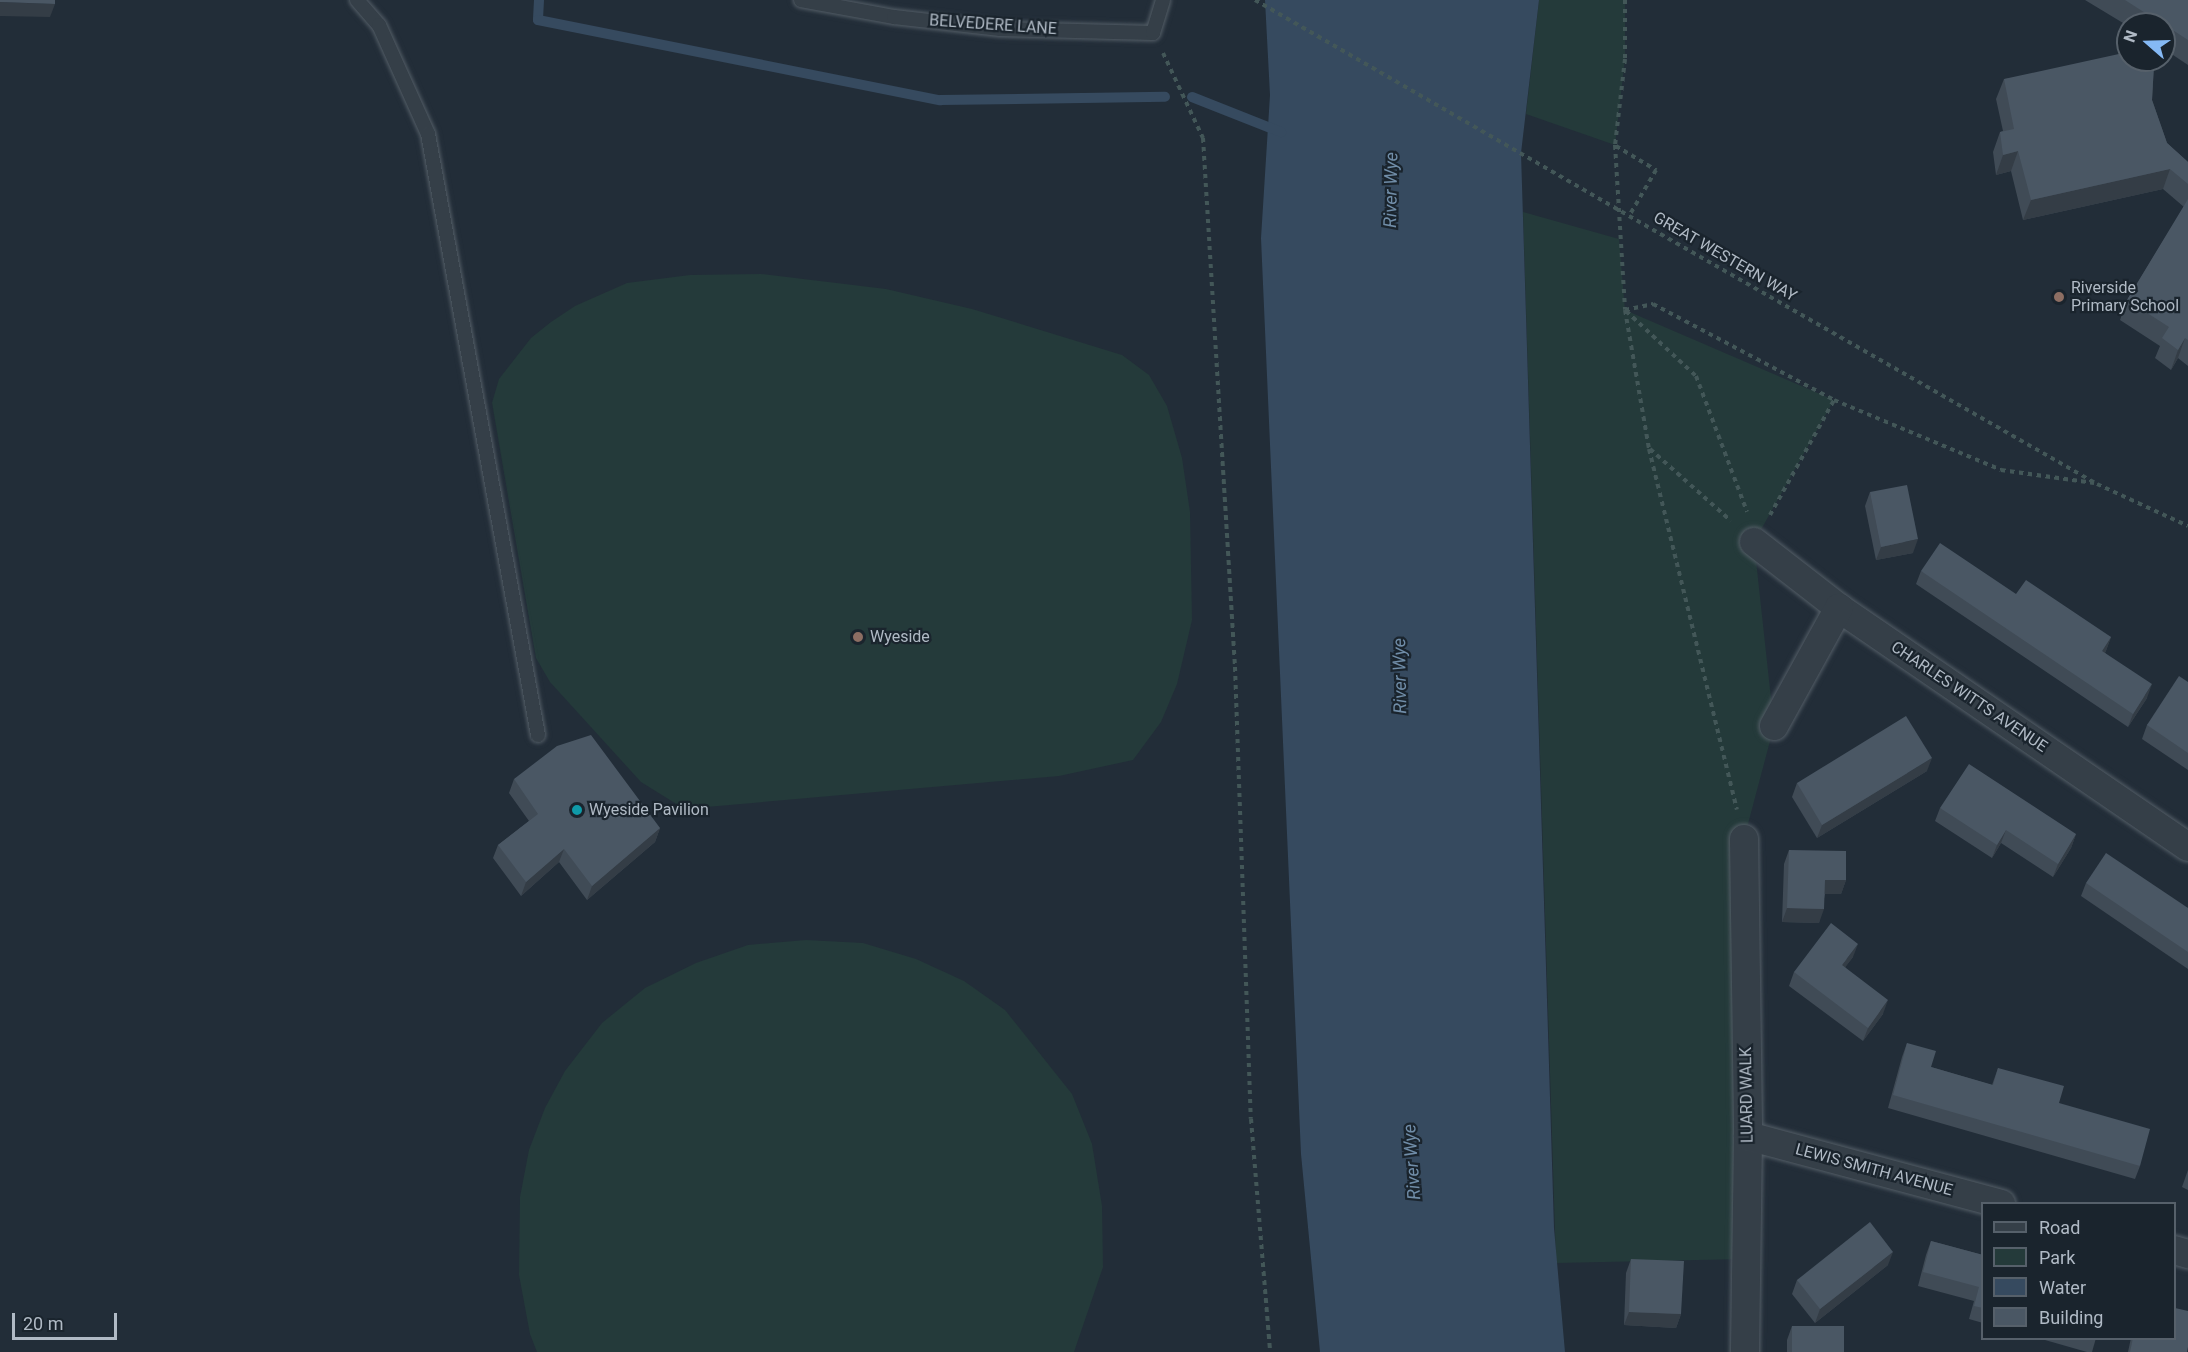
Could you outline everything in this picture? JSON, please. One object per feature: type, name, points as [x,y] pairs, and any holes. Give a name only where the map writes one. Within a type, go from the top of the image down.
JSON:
[{"type":"street","name":"CHARLES WITTS AVENUE","points":[[1754,542],[1839,608],[2188,848]]},
{"type":"street","points":[[1774,726],[1839,608]]},
{"type":"street","name":"LUARD WALK","points":[[1744,839],[1748,1136],[1745,1352]]},
{"type":"street","name":"LEWIS SMITH AVENUE","points":[[1748,1136],[1997,1202]]},
{"type":"lane","points":[[357,0],[379,25],[428,134],[538,735]]},
{"type":"lane","name":"BELVEDERE LANE","points":[[801,0],[894,17],[1000,28],[1153,33]]},
{"type":"lane","points":[[1153,33],[1163,0]]},
{"type":"path","name":"GREAT WESTERN WAY","points":[[1255,0],[2097,484],[2188,526]]},
{"type":"path","points":[[1625,0],[1624,59],[1616,145],[1625,310],[1649,449],[1744,839]]},
{"type":"path","points":[[1153,33],[1203,138],[1236,667],[1251,1119],[1270,1352]]},
{"type":"path","points":[[1616,145],[1656,170],[1629,216]]},
{"type":"path","points":[[1625,310],[1653,304],[1834,400],[2001,470],[2097,484]]},
{"type":"path","points":[[1625,310],[1696,376],[1743,496],[1754,542]]},
{"type":"path","points":[[1754,542],[1834,400]]},
{"type":"path","points":[[1649,449],[1754,542]]},
{"type":"green space","points":[[1539,0],[1625,0],[1625,59],[1615,145],[1526,114]]},
{"type":"green space","points":[[1523,212],[1619,239],[1625,310],[1834,400],[1754,542],[1774,726],[1744,839],[1745,1259],[1556,1263]]},
{"type":"green space","points":[[761,274],[886,289],[972,309],[1122,355],[1149,375],[1167,406],[1182,458],[1190,512],[1192,620],[1177,684],[1161,722],[1133,760],[1059,776],[695,808],[678,805],[641,782],[550,682],[536,658],[492,403],[499,379],[531,338],[551,322],[575,306],[627,283],[690,275]]},
{"type":"green space","points":[[806,940],[863,943],[916,959],[964,981],[1005,1010],[1072,1094],[1092,1144],[1102,1206],[1103,1267],[1074,1352],[537,1352],[530,1334],[519,1275],[520,1197],[529,1150],[545,1108],[565,1071],[602,1023],[645,988],[696,963],[748,945]]},
{"type":"water","name":"River Wye","points":[[1265,0],[1539,0],[1521,153],[1554,1228],[1565,1352],[1320,1352],[1301,1154],[1261,238],[1270,95]]},
{"type":"building","points":[[0,0],[55,0],[55,4],[0,2]]},
{"type":"building","points":[[2125,0],[2188,0],[2188,40],[2176,32],[2176,12],[2144,12]]},
{"type":"building","points":[[2116,55],[2116,72],[2154,72],[2152,100],[2167,143],[2188,162],[2188,184],[2170,169],[2031,200],[2018,151],[2003,155],[2000,132],[2014,129],[2004,79]]},
{"type":"building","points":[[2188,199],[2188,340],[2185,338],[2178,350],[2162,338],[2169,327],[2127,300]]},
{"type":"building","points":[[1907,485],[1918,539],[1881,547],[1870,492]]},
{"type":"building","points":[[1940,543],[2016,594],[2026,580],[2111,637],[2102,651],[2152,684],[2133,714],[1921,571]]},
{"type":"building","points":[[2179,676],[2188,682],[2188,753],[2147,725]]},
{"type":"building","points":[[1906,716],[1932,758],[1822,825],[1797,783]]},
{"type":"building","name":"Wyeside Pavilion","points":[[591,735],[660,828],[592,886],[564,849],[526,882],[498,845],[538,814],[514,779],[557,746]]},
{"type":"building","points":[[1969,764],[2076,834],[2058,864],[2006,830],[1997,845],[1940,808]]},
{"type":"building","points":[[1789,850],[1846,851],[1846,880],[1825,880],[1824,909],[1787,908]]},
{"type":"building","points":[[2106,853],[2188,908],[2188,952],[2086,883]]},
{"type":"building","points":[[1831,923],[1858,944],[1842,965],[1888,1000],[1868,1028],[1794,972]]},
{"type":"building","points":[[1907,1043],[1936,1051],[1931,1067],[1993,1085],[1998,1068],[2064,1086],[2059,1103],[2150,1129],[2140,1166],[1893,1095]]},
{"type":"building","points":[[1870,1222],[1893,1252],[1820,1309],[1797,1280]]},
{"type":"building","points":[[1931,1241],[1981,1254],[1981,1308],[1974,1306],[1979,1287],[1923,1272]]},
{"type":"building","points":[[1631,1259],[1684,1261],[1681,1314],[1629,1312]]},
{"type":"building","points":[[2176,1308],[2188,1311],[2187,1352],[2130,1352],[2133,1340],[2176,1340]]},
{"type":"building","points":[[1792,1326],[1844,1326],[1844,1352],[1792,1352]]},
{"type":"waterway","points":[[539,0],[538,20],[940,100],[1165,97]]},
{"type":"waterway","points":[[1192,97],[1281,132]]},
{"type":"place","name":"Riverside Primary School","points":[[2059,297]]},
{"type":"place","name":"Wyeside","points":[[858,637]]},
{"type":"place","name":"Wyeside Pavilion","points":[[577,810]]}]
